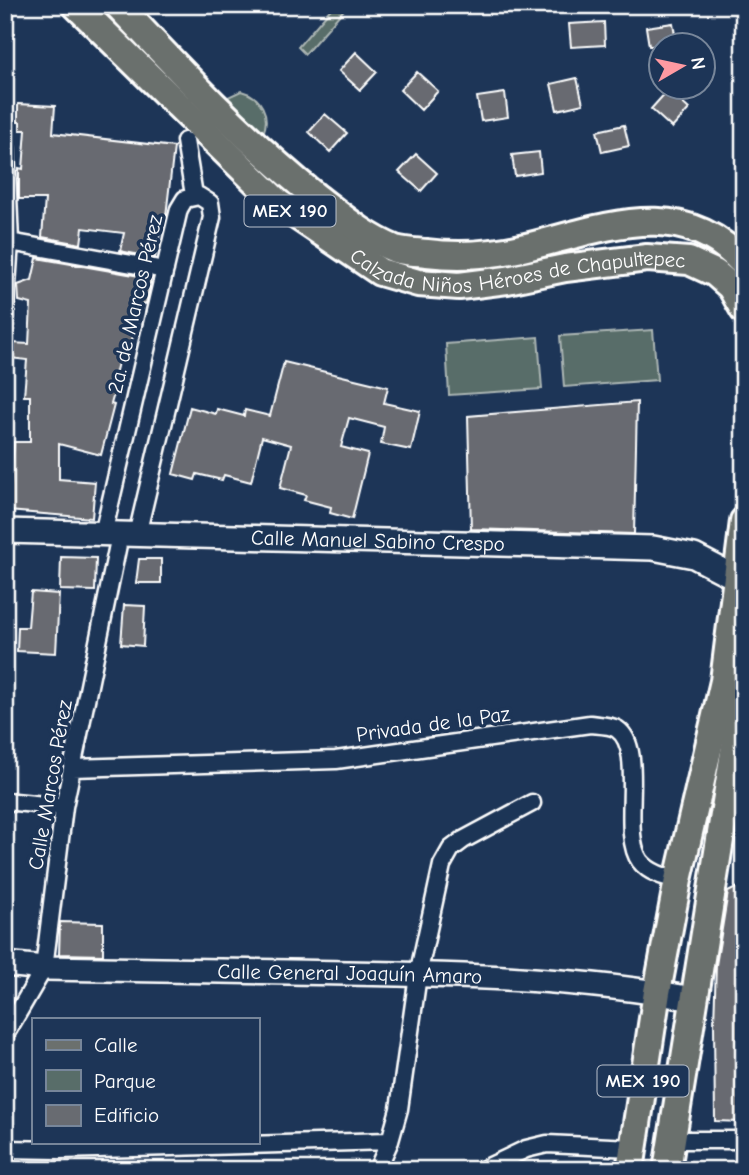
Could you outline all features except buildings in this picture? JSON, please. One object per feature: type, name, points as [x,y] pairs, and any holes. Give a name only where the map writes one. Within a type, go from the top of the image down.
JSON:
[{"type":"main road","name":"Calzada Niños Héroes de Chapultepec","points":[[76,5],[278,203],[380,272],[418,283],[459,286],[507,280],[565,268],[647,258],[689,261],[715,273],[731,287],[744,310]]},
{"type":"main road","name":"Calzada Niños Héroes de Chapultepec","points":[[118,5],[188,80],[284,171],[354,227],[397,249],[456,256],[519,248],[620,223],[663,222],[700,229],[716,237],[739,255]]},
{"type":"main road","points":[[689,261],[739,255]]},
{"type":"main road","name":"MEX 190","points":[[667,1170],[737,675],[744,521]]},
{"type":"main road","name":"MEX 190","points":[[631,1159],[657,992],[678,880],[737,675]]},
{"type":"street","points":[[120,535],[212,217],[208,200],[194,195],[185,141]]},
{"type":"street","points":[[5,315],[10,242],[6,148]]},
{"type":"street","name":"2a. de Marcos Pérez","points":[[120,535],[165,270],[181,205],[185,199],[194,195]]},
{"type":"street","points":[[10,242],[165,270]]},
{"type":"street","name":"Calle Manuel Sabino Crespo","points":[[5,531],[653,548],[694,556],[740,580]]},
{"type":"street","name":"Calle Marcos Pérez","points":[[5,1035],[44,968],[64,807],[120,535]]},
{"type":"street","name":"Privada de la Paz","points":[[72,768],[336,760],[590,724],[616,729],[627,741],[631,758],[633,843],[640,861],[655,874],[678,880]]},
{"type":"street","points":[[5,801],[64,807]]},
{"type":"street","points":[[377,1170],[400,1109],[426,975],[442,865],[451,849],[463,840],[531,803]]},
{"type":"street","name":"Calle General Joaquín Amaro","points":[[5,964],[44,968],[520,979],[657,992],[693,999]]},
{"type":"street","points":[[670,1140],[744,1140]]},
{"type":"street","points":[[5,1149],[60,1150],[390,1141]]},
{"type":"street","points":[[482,1170],[526,1149],[547,1144],[631,1159]]},
{"type":"green space","points":[[334,5],[348,5],[305,54],[298,47]]},
{"type":"green space","points":[[241,91],[254,97],[262,107],[266,120],[263,134],[226,98]]},
{"type":"green space","points":[[653,330],[657,380],[564,387],[560,336]]},
{"type":"green space","points":[[538,337],[542,389],[449,395],[446,344]]}]
